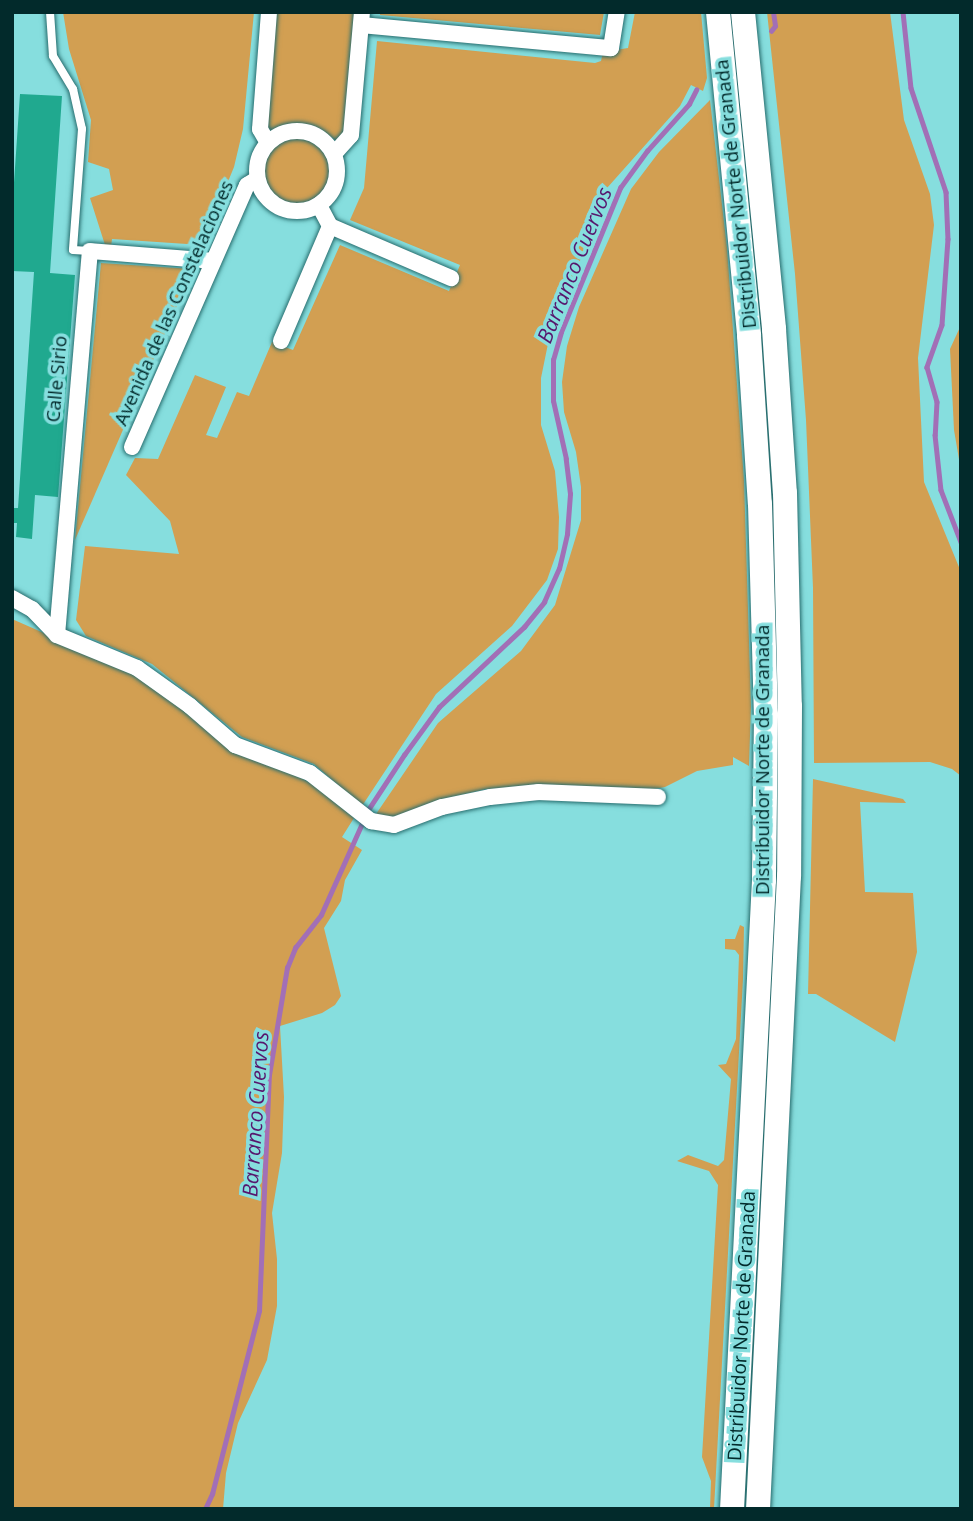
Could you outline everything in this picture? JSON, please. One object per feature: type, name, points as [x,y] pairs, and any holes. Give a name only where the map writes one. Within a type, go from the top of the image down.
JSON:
[{"type":"main road","name":"Distribuidor Norte de Granada","points":[[718,12],[750,336],[760,503],[766,715],[764,880],[732,1509]]},
{"type":"main road","name":"Distribuidor Norte de Granada","points":[[743,12],[774,329],[785,494],[790,706],[787,943],[758,1509]]},
{"type":"street","points":[[268,143],[260,129],[269,12]]},
{"type":"street","points":[[334,154],[351,135],[361,19],[611,48],[617,12]]},
{"type":"street","points":[[291,131],[304,131],[326,143],[334,154],[337,177],[328,198],[307,210],[281,208],[270,202],[257,179],[261,154],[268,143],[291,131]]},
{"type":"street","name":"Avenida de las Constelaciones","points":[[132,447],[247,185],[257,179]]},
{"type":"street","points":[[319,205],[330,226],[451,278]]},
{"type":"street","points":[[281,341],[330,226]]},
{"type":"street","points":[[90,251],[213,261]]},
{"type":"street","name":"Calle Sirio","points":[[57,635],[90,251]]},
{"type":"street","points":[[12,598],[32,609],[57,635],[137,667],[190,706],[235,745],[310,773],[365,817],[394,825],[442,807],[490,797],[539,792],[658,797]]},
{"type":"lane","points":[[50,12],[53,56],[73,89],[82,129],[73,250],[90,251]]},
{"type":"shaded area","points":[[63,12],[254,12],[243,129],[234,167],[202,245],[112,239],[111,247],[105,245],[90,198],[113,190],[109,169],[88,162],[91,120],[69,49]]},
{"type":"shaded area","points":[[274,12],[358,12],[348,133],[338,142],[322,130],[308,125],[287,125],[268,133],[264,124]]},
{"type":"shaded area","points":[[380,12],[604,12],[600,35],[380,15]]},
{"type":"shaded area","points":[[635,12],[701,12],[707,78],[703,91],[691,85],[680,106],[607,188],[565,301],[551,329],[541,378],[541,425],[555,471],[559,517],[558,549],[547,580],[512,626],[436,694],[362,806],[314,764],[242,737],[152,664],[86,636],[76,620],[85,546],[179,554],[170,521],[126,475],[135,458],[158,459],[195,375],[226,387],[206,435],[217,438],[237,392],[249,396],[272,342],[293,350],[340,245],[449,291],[460,265],[350,220],[364,188],[377,41],[595,63],[601,61],[603,52],[628,48]]},
{"type":"shaded area","points":[[767,12],[890,12],[904,120],[930,194],[934,225],[918,358],[924,482],[961,572],[961,776],[952,769],[930,762],[814,763],[813,588],[806,420],[795,274]]},
{"type":"shaded area","points":[[710,100],[727,248],[744,480],[751,706],[749,766],[733,757],[733,765],[697,771],[665,787],[638,792],[486,789],[444,799],[404,817],[374,817],[438,723],[521,651],[555,605],[581,520],[581,487],[576,452],[564,412],[562,382],[567,346],[579,307],[631,189],[659,152]]},
{"type":"shaded area","points":[[297,137],[310,140],[321,147],[328,158],[331,171],[328,184],[321,195],[310,202],[297,205],[284,202],[273,195],[266,184],[263,171],[266,158],[273,147],[284,140]]},
{"type":"shaded area","points":[[101,263],[193,269],[75,540]]},
{"type":"shaded area","points":[[961,325],[961,471],[954,430],[950,349]]},
{"type":"shaded area","points":[[12,619],[144,677],[246,752],[313,784],[354,818],[342,837],[362,850],[345,880],[341,901],[324,928],[341,996],[335,1005],[322,1013],[280,1026],[284,1097],[282,1153],[272,1213],[277,1259],[277,1306],[267,1360],[238,1423],[226,1473],[223,1509],[12,1509]]},
{"type":"shaded area","points":[[813,779],[903,799],[906,803],[860,802],[865,892],[913,893],[917,952],[895,1042],[816,994],[808,994]]},
{"type":"shaded area","points":[[740,925],[744,927],[743,979],[714,1509],[710,1509],[711,1481],[702,1457],[718,1185],[709,1171],[677,1161],[688,1155],[718,1166],[724,1160],[731,1079],[718,1065],[726,1064],[736,1039],[739,955],[735,950],[725,949],[725,939],[735,939]]},
{"type":"building","points":[[20,94],[62,96],[50,273],[75,275],[58,497],[35,495],[32,539],[16,537],[17,523],[12,523],[12,508],[18,508],[34,272],[12,271],[12,212]]},
{"type":"waterway","name":"Barranco Cuervos","points":[[771,31],[775,26],[773,12]]},
{"type":"waterway","points":[[903,12],[911,88],[946,192],[948,239],[942,325],[927,367],[937,402],[935,435],[941,490],[961,542]]},
{"type":"waterway","name":"Barranco Cuervos","points":[[205,1509],[212,1494],[259,1311],[269,1075],[287,968],[295,948],[321,915],[368,810],[404,755],[439,707],[524,627],[544,602],[559,569],[567,534],[570,494],[566,459],[553,401],[553,360],[561,332],[620,188],[647,151],[689,104],[696,90]]}]
